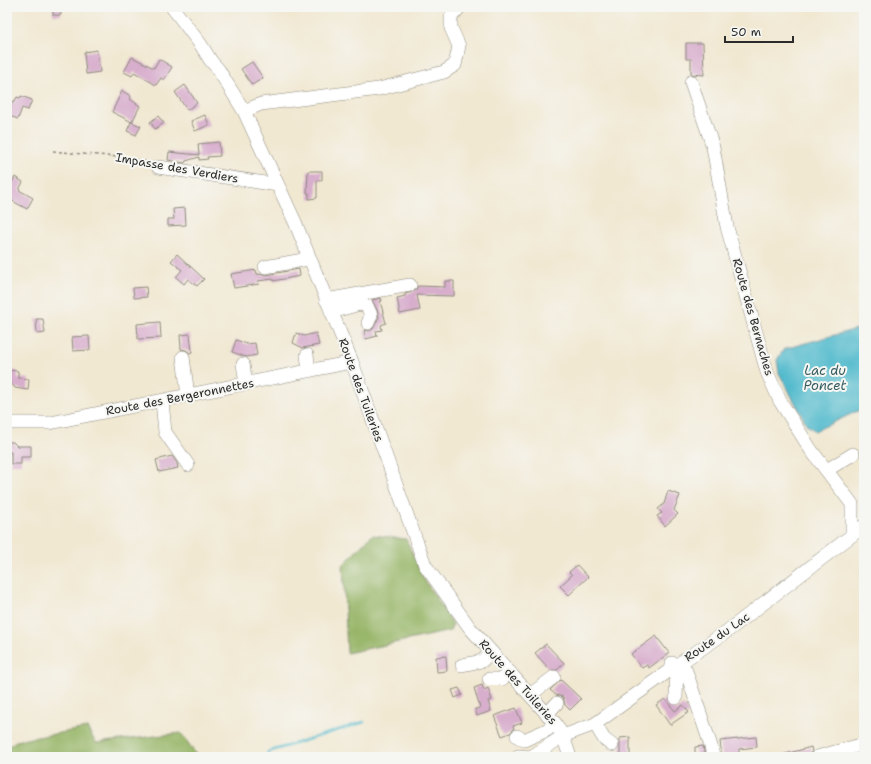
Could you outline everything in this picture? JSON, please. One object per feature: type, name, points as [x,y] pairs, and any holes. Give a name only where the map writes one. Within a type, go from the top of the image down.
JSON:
[{"type":"street","name":"Route des Tuileries","points":[[172,7],[201,45],[244,111],[278,185],[308,253],[352,362],[425,565],[470,628],[551,718],[563,736],[570,757]]},
{"type":"street","points":[[244,111],[261,104],[379,89],[444,72],[455,65],[459,46],[451,28],[451,17],[460,7]]},
{"type":"street","name":"Route des Bernaches","points":[[691,82],[713,147],[727,227],[767,372],[780,401],[811,450],[852,504]]},
{"type":"street","name":"Impasse des Verdiers","points":[[158,167],[278,185]]},
{"type":"street","points":[[265,267],[303,260],[308,253]]},
{"type":"street","points":[[326,300],[410,285]]},
{"type":"street","points":[[331,312],[360,304],[368,306],[371,315],[368,323]]},
{"type":"street","points":[[307,355],[310,371]]},
{"type":"street","points":[[182,357],[188,396]]},
{"type":"street","name":"Route des Bergeronnettes","points":[[7,423],[50,423],[352,362]]},
{"type":"street","points":[[243,364],[246,384]]},
{"type":"street","points":[[162,401],[165,432],[188,465]]},
{"type":"street","points":[[827,470],[853,454]]},
{"type":"street","points":[[852,504],[864,511]]},
{"type":"street","points":[[852,504],[852,534]]},
{"type":"street","name":"Route du Lac","points":[[518,756],[531,757],[563,736],[595,724],[679,663],[726,632],[864,526]]},
{"type":"street","points":[[462,666],[482,661],[491,652]]},
{"type":"street","points":[[660,666],[667,662],[679,663],[686,671],[711,746],[713,757]]},
{"type":"street","points":[[676,698],[679,663]]},
{"type":"street","points":[[489,679],[502,679],[510,672]]},
{"type":"street","points":[[530,695],[554,677]]},
{"type":"street","points":[[517,736],[524,740],[547,730],[557,703]]},
{"type":"street","points":[[595,724],[604,738],[612,745]]},
{"type":"street","points":[[817,757],[864,744]]},
{"type":"path","name":"Impasse des Verdiers","points":[[53,151],[131,158],[158,164],[158,167]]},
{"type":"green space","points":[[372,535],[406,539],[422,576],[453,624],[450,631],[347,653],[343,565]]},
{"type":"green space","points":[[87,728],[96,743],[181,733],[198,757],[7,757],[7,747],[16,741]]},
{"type":"water","name":"Lac du Poncet","points":[[864,327],[864,408],[815,431],[807,425],[779,373],[777,360],[784,349]]},
{"type":"building","points":[[53,7],[61,7],[61,15],[53,15]]},
{"type":"building","points":[[686,43],[703,43],[704,75],[691,74],[691,59],[686,59]]},
{"type":"building","points":[[97,50],[100,72],[86,74],[84,52]]},
{"type":"building","points":[[132,57],[154,68],[159,59],[172,67],[164,80],[161,78],[156,85],[134,72],[132,76],[124,72]]},
{"type":"building","points":[[252,62],[263,78],[252,85],[241,69]]},
{"type":"building","points":[[185,85],[197,103],[187,110],[175,92]]},
{"type":"building","points":[[122,91],[131,96],[130,99],[140,106],[132,122],[112,112]]},
{"type":"building","points":[[21,96],[32,100],[28,110],[22,108],[18,119],[7,115],[9,106],[11,107],[13,101],[15,101],[17,97],[20,98]]},
{"type":"building","points":[[205,115],[209,125],[195,131],[191,121]]},
{"type":"building","points":[[158,116],[164,123],[155,129],[150,122]]},
{"type":"building","points":[[131,122],[141,126],[136,135],[127,131]]},
{"type":"building","points":[[219,142],[220,156],[207,157],[208,159],[199,160],[199,157],[186,161],[185,163],[168,160],[169,152],[199,155],[198,144]]},
{"type":"building","points":[[308,171],[322,171],[322,180],[317,180],[317,198],[309,199],[309,193],[307,193]]},
{"type":"building","points":[[15,177],[23,182],[19,190],[33,198],[27,209],[7,198],[7,192]]},
{"type":"building","points":[[185,208],[186,225],[168,226],[168,219],[174,219],[173,209]]},
{"type":"building","points":[[177,254],[204,279],[197,286],[188,279],[184,284],[176,277],[182,270],[171,261]]},
{"type":"building","points":[[299,269],[300,276],[273,281],[273,279],[258,281],[259,284],[234,288],[231,274],[256,270],[257,274],[266,275]]},
{"type":"building","points":[[445,281],[454,281],[454,296],[417,295],[420,310],[400,314],[397,298],[415,291],[418,286],[445,287]]},
{"type":"building","points":[[146,287],[147,297],[134,298],[133,288]]},
{"type":"building","points":[[381,298],[382,301],[380,301],[386,323],[381,325],[382,330],[376,331],[377,336],[366,339],[364,330],[369,331],[373,329],[379,317],[372,300]]},
{"type":"building","points":[[36,319],[43,319],[45,333],[37,334]]},
{"type":"building","points":[[160,322],[161,338],[138,339],[137,324]]},
{"type":"building","points":[[296,333],[304,336],[316,333],[319,345],[303,348],[293,343]]},
{"type":"building","points":[[190,334],[192,352],[190,353],[181,349],[180,335]]},
{"type":"building","points":[[89,336],[90,350],[73,351],[72,337]]},
{"type":"building","points":[[236,340],[247,344],[255,343],[257,355],[246,357],[232,352]]},
{"type":"building","points":[[7,370],[18,371],[18,378],[29,379],[28,390],[15,388],[7,378]]},
{"type":"building","points":[[7,442],[13,442],[17,446],[31,446],[31,457],[21,457],[21,464],[11,464],[11,452],[7,452]]},
{"type":"building","points":[[172,456],[177,463],[178,468],[159,472],[156,460]]},
{"type":"building","points":[[668,491],[680,495],[674,510],[678,514],[665,526],[657,516],[662,513],[658,509],[664,504]]},
{"type":"building","points":[[577,565],[588,577],[569,595],[560,586],[572,575],[569,572]]},
{"type":"building","points":[[656,636],[669,653],[649,668],[647,665],[642,668],[631,654]]},
{"type":"building","points":[[546,644],[564,663],[557,670],[550,670],[535,653]]},
{"type":"building","points":[[446,656],[447,671],[437,672],[436,657]]},
{"type":"building","points":[[561,680],[581,699],[570,710],[565,705],[563,697],[556,695],[550,690]]},
{"type":"building","points":[[482,685],[484,690],[488,688],[492,700],[488,701],[491,711],[477,716],[475,709],[480,708],[474,688]]},
{"type":"building","points":[[459,688],[462,695],[455,698],[452,690]]},
{"type":"building","points":[[665,699],[675,711],[683,705],[689,712],[670,725],[656,705]]},
{"type":"building","points":[[516,708],[522,723],[513,726],[514,729],[510,733],[502,736],[494,716]]},
{"type":"building","points":[[630,737],[630,757],[620,757],[620,738]]},
{"type":"building","points":[[756,737],[757,747],[739,749],[739,757],[722,757],[720,741]]},
{"type":"building","points":[[703,746],[705,757],[695,757],[695,747]]},
{"type":"building","points":[[811,747],[812,751],[809,756],[782,757],[782,755]]},
{"type":"waterway","points":[[267,757],[268,752],[364,722]]}]
